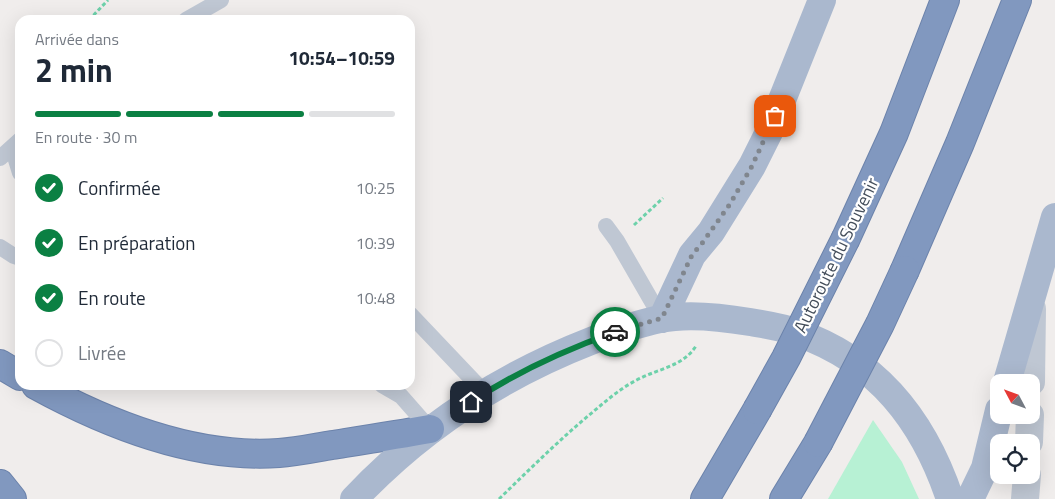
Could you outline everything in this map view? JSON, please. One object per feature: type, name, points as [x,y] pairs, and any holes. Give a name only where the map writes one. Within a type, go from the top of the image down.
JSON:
[{"type":"highway","name":"Autoroute du Souvenir","points":[[705,499],[786,358],[846,238],[894,133],[944,0]]},
{"type":"highway","points":[[784,499],[818,442],[880,324],[960,144],[1017,0]]},
{"type":"highway","points":[[0,364],[15,373]]},
{"type":"highway","points":[[46,390],[76,406],[170,441],[228,452],[278,453],[430,429]]},
{"type":"highway","points":[[0,484],[12,499]]},
{"type":"main road","points":[[662,318],[692,255],[716,225],[752,166],[770,130],[822,0]]},
{"type":"main road","points":[[1009,374],[1055,217]]},
{"type":"main road","points":[[354,499],[388,464],[430,429],[485,393],[532,367],[566,351],[635,325],[662,318],[714,317],[798,332],[851,359],[874,375],[892,393],[926,441],[941,472],[950,499]]},
{"type":"main road","points":[[970,499],[985,468],[996,424]]},
{"type":"street","points":[[1031,374],[1033,294]]},
{"type":"street","points":[[1026,499],[1027,484]]},
{"type":"lane","points":[[195,15],[222,0]]},
{"type":"lane","points":[[0,158],[15,144]]},
{"type":"lane","points":[[606,226],[617,241],[662,318]]},
{"type":"lane","points":[[0,247],[15,256]]},
{"type":"lane","points":[[415,319],[485,393]]},
{"type":"lane","points":[[391,390],[401,396],[430,429]]},
{"type":"path","points":[[94,15],[108,0]]},
{"type":"path","points":[[646,214],[663,198]]},
{"type":"path","points":[[499,499],[568,433],[612,396],[641,378],[677,364],[687,358],[697,345]]},
{"type":"green space","points":[[873,420],[902,462],[919,499],[828,499]]},
{"type":"way so far","points":[[615,332],[662,318],[692,255],[730,204],[752,166],[775,116]]},
{"type":"route","points":[[471,402],[532,367],[566,351],[615,332]]}]
